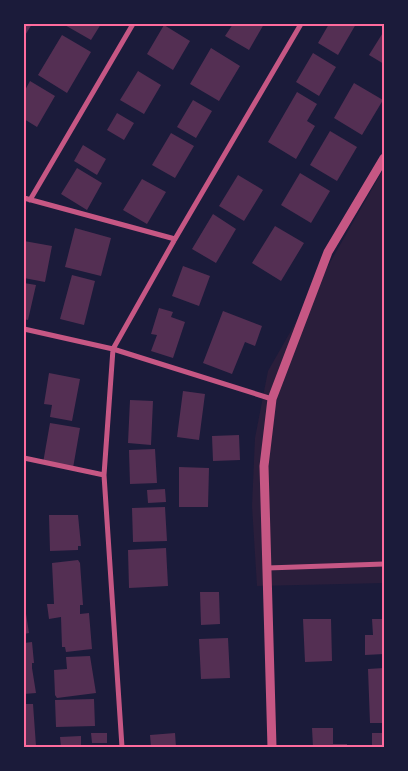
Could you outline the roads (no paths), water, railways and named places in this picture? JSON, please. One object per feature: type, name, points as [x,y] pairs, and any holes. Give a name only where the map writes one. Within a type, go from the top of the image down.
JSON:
[{"type":"street","points":[[133,24],[27,199],[175,239]]},
{"type":"street","points":[[122,747],[104,475],[113,349],[301,24]]},
{"type":"street","points":[[272,747],[264,466],[272,399],[328,252],[384,158]]},
{"type":"street","points":[[24,329],[113,349],[272,399]]},
{"type":"street","points":[[24,458],[104,475]]},
{"type":"street","points":[[267,568],[384,564]]}]
